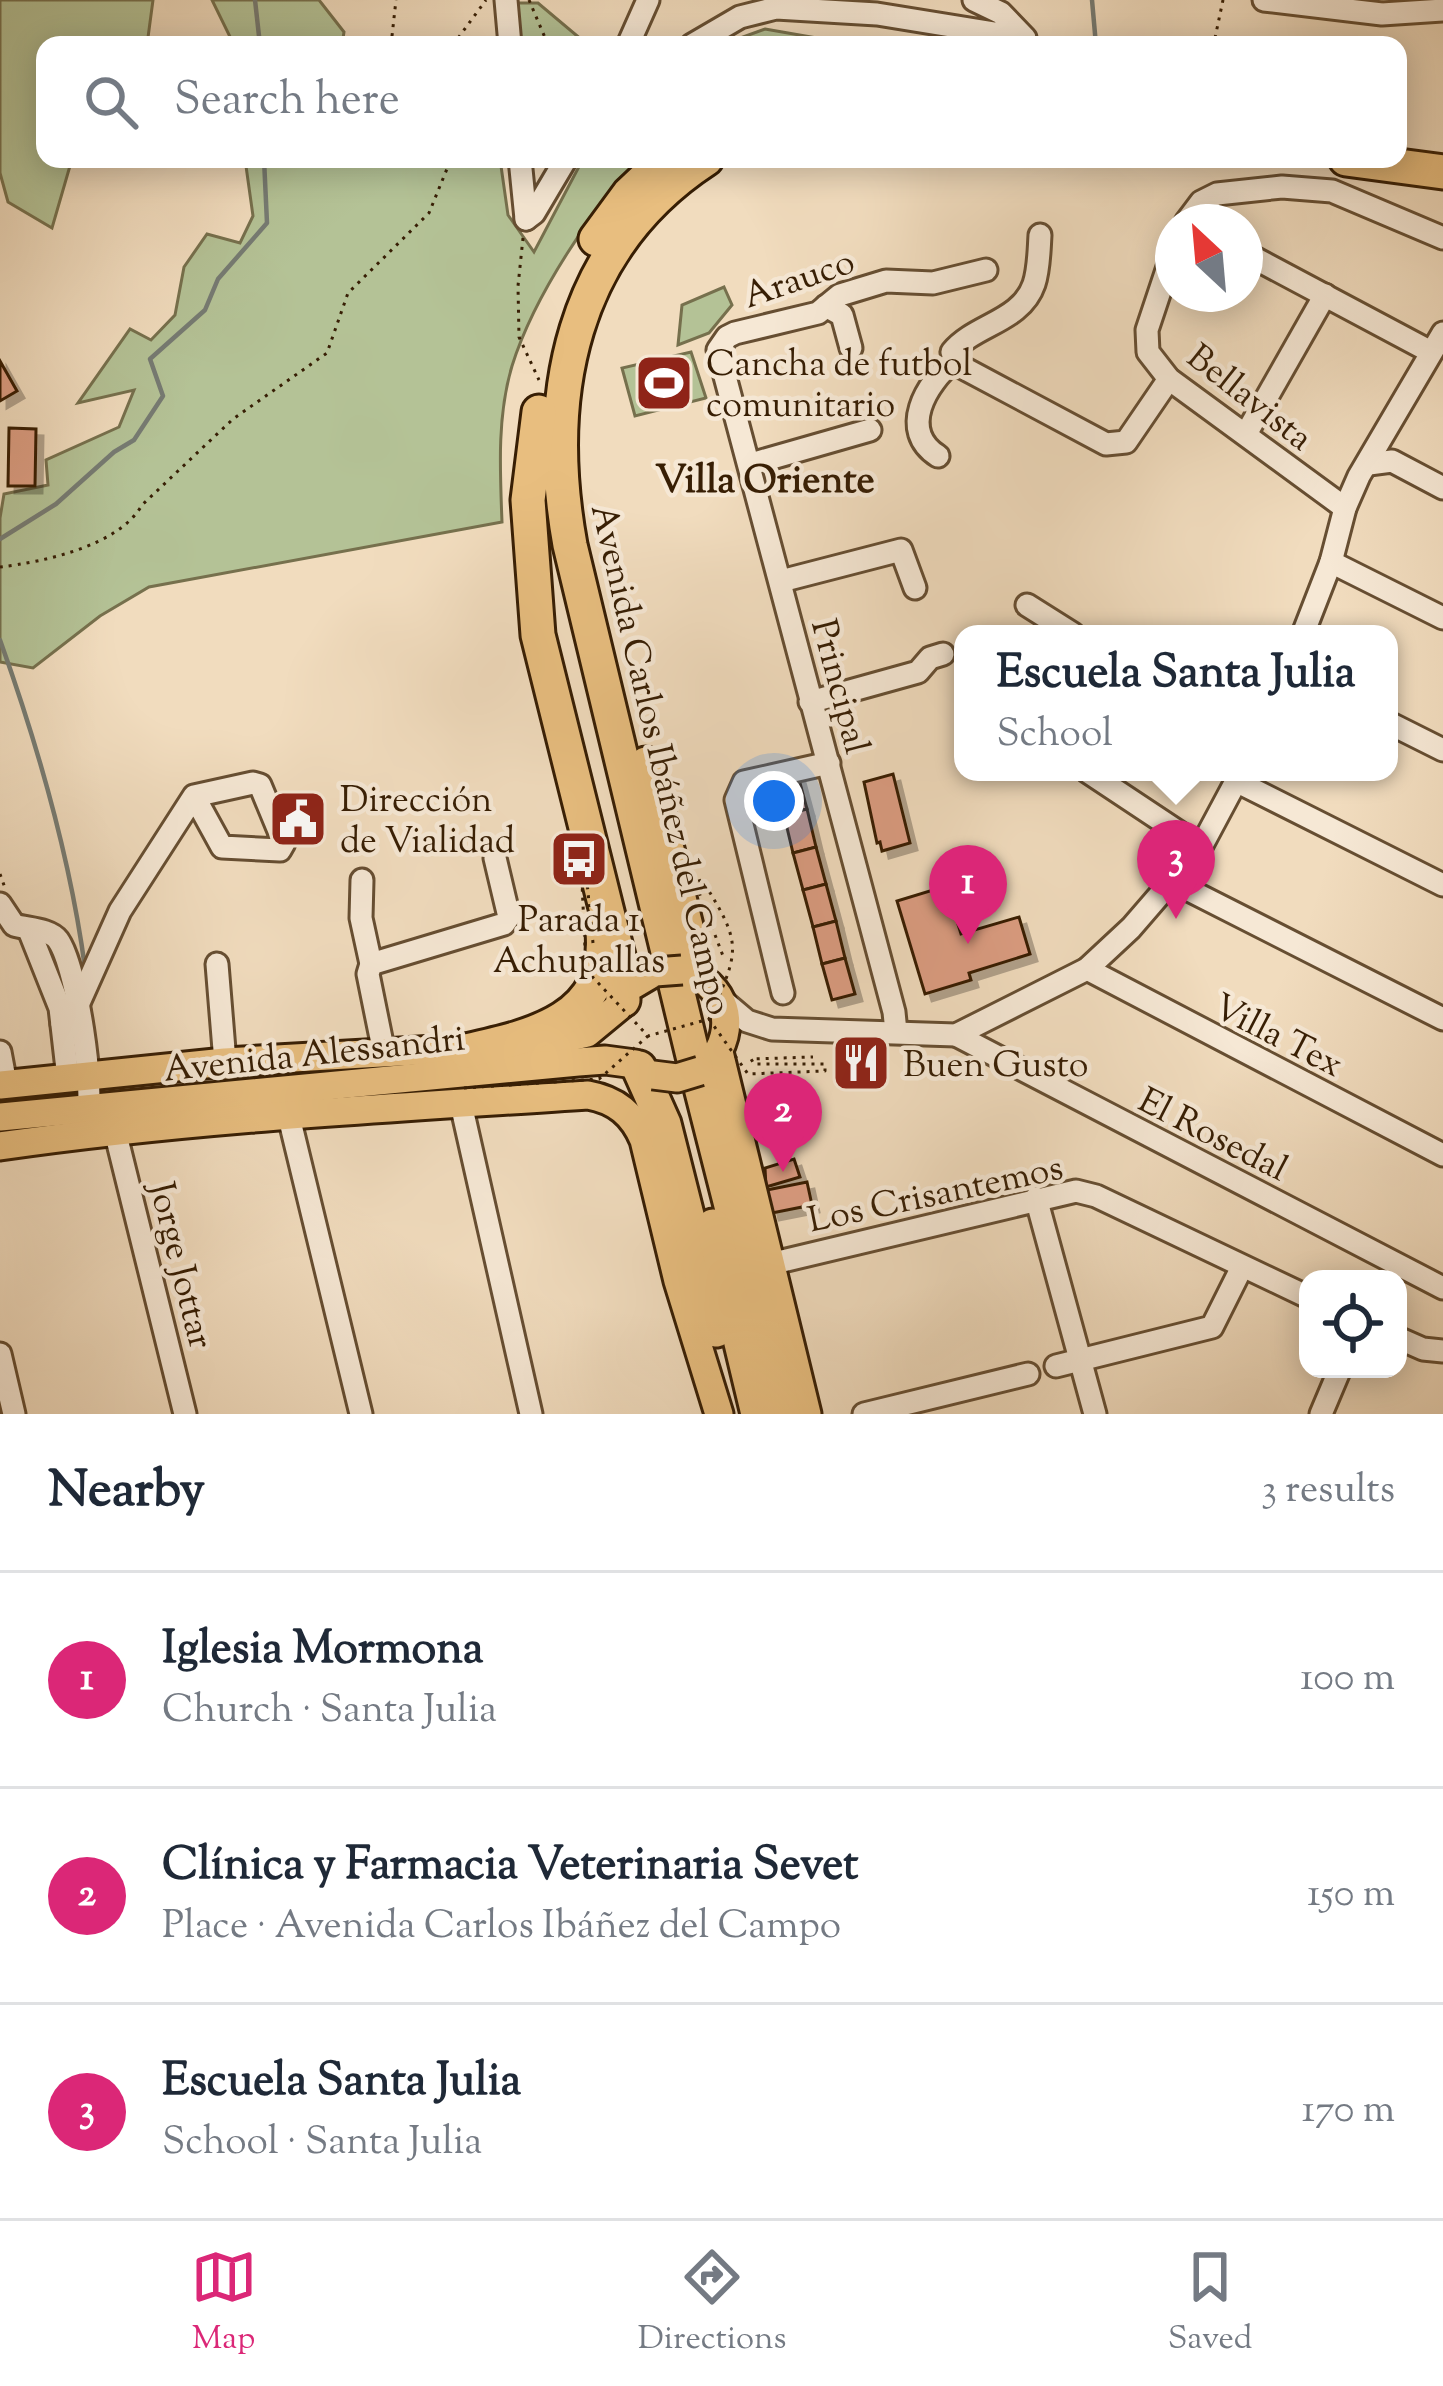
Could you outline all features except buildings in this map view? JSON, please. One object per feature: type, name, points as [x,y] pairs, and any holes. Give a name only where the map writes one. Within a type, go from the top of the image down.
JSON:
[{"type":"highway","points":[[1407,149],[1443,154]]},
{"type":"highway","points":[[1407,167],[1443,172]]},
{"type":"highway","name":"Avenida Carlos Ibáñez del Campo","points":[[656,168],[629,194],[588,254],[557,325],[541,399],[539,464],[550,541],[758,1414]]},
{"type":"highway","name":"Avenida Carlos Ibáñez del Campo","points":[[695,168],[669,188],[627,235],[596,283],[576,332],[562,386],[558,447],[570,545],[784,1414]]},
{"type":"highway","points":[[576,332],[573,413],[579,480],[702,991]]},
{"type":"highway","points":[[541,399],[528,500],[538,635],[626,997]]},
{"type":"highway","points":[[466,1051],[538,1034],[561,1022],[584,999],[605,954],[599,882]]},
{"type":"highway","points":[[644,1061],[740,1414]]},
{"type":"main road","points":[[656,971],[702,991],[727,1027],[714,1057],[677,1078],[644,1061],[619,1036],[626,997],[656,971]]},
{"type":"main road","name":"Avenida Alessandri","points":[[3,1084],[224,1062],[466,1051],[568,1039],[602,1024],[626,997]]},
{"type":"main road","name":"Avenida Carlos Ibáñez del Campo","points":[[714,1057],[807,1414]]},
{"type":"main road","name":"Avenida Alessandri","points":[[0,1117],[578,1062],[644,1061]]},
{"type":"main road","points":[[462,1096],[588,1095],[617,1105],[634,1119],[644,1140],[677,1281],[719,1414]]},
{"type":"main road","name":"Avenida Alessandri","points":[[0,1146],[462,1096]]},
{"type":"street","points":[[506,0],[509,36]]},
{"type":"street","points":[[632,36],[648,0]]},
{"type":"street","points":[[974,0],[1001,13],[1023,36]]},
{"type":"street","points":[[1264,0],[1382,14],[1443,10]]},
{"type":"street","points":[[707,36],[740,17],[776,8],[909,20],[1012,36]]},
{"type":"street","points":[[521,168],[526,218],[534,213],[561,168]]},
{"type":"street","points":[[1200,204],[1217,194],[1282,187],[1332,191],[1443,238]]},
{"type":"street","points":[[1040,235],[1035,282],[1027,298],[1006,317],[965,336],[952,352],[959,365],[1106,444],[1126,442],[1169,379]]},
{"type":"street","points":[[1263,262],[1325,295],[1437,342],[1372,450],[1345,508],[1306,625]]},
{"type":"street","name":"Arauco","points":[[719,359],[721,343],[735,333],[807,316],[848,291],[886,281],[926,284],[986,270]]},
{"type":"street","points":[[1246,434],[1325,295]]},
{"type":"street","points":[[826,306],[842,315],[851,348]]},
{"type":"street","name":"Bellavista","points":[[1155,308],[1148,352],[1169,379],[1345,508]]},
{"type":"street","name":"Principal","points":[[719,359],[752,464],[896,1032]]},
{"type":"street","points":[[938,456],[924,445],[918,416],[931,381],[959,365]]},
{"type":"street","points":[[752,464],[869,430]]},
{"type":"street","points":[[1369,464],[1392,461],[1443,488]]},
{"type":"street","points":[[781,581],[901,550],[915,589]]},
{"type":"street","points":[[1331,562],[1443,618]]},
{"type":"street","points":[[1027,605],[1059,625]]},
{"type":"street","points":[[811,701],[918,672],[930,658],[943,654]]},
{"type":"street","points":[[1398,728],[1443,751]]},
{"type":"street","points":[[783,993],[736,800],[744,782],[829,763]]},
{"type":"street","points":[[1102,781],[1201,847]]},
{"type":"street","points":[[702,991],[747,1021],[772,1029],[956,1035],[1087,970],[1201,847],[1236,781]]},
{"type":"street","points":[[1248,781],[1443,885]]},
{"type":"street","points":[[62,1024],[79,1005],[120,910],[194,796]]},
{"type":"street","points":[[371,964],[504,924],[509,917],[495,858]]},
{"type":"street","points":[[362,880],[361,918],[371,964],[368,974],[384,1053]]},
{"type":"street","points":[[1173,882],[1443,1019]]},
{"type":"street","points":[[0,904],[14,925],[51,934],[59,942],[79,1005],[78,1077]]},
{"type":"street","points":[[29,930],[60,1008],[90,1110],[88,1123],[73,1136]]},
{"type":"street","points":[[217,964],[224,1062]]},
{"type":"street","name":"Villa Tex","points":[[1087,970],[1443,1155]]},
{"type":"street","points":[[714,1057],[772,1029]]},
{"type":"street","name":"El Rosedal","points":[[956,1035],[1443,1288]]},
{"type":"street","points":[[0,1052],[3,1084]]},
{"type":"street","points":[[462,1096],[531,1414]]},
{"type":"street","points":[[289,1117],[361,1414]]},
{"type":"street","name":"Jorge Jottar","points":[[116,1131],[185,1414]]},
{"type":"street","name":"Los Crisantemos","points":[[770,1264],[1066,1191],[1096,1196],[1299,1293]]},
{"type":"street","points":[[1036,1198],[1095,1414]]},
{"type":"street","points":[[1056,1366],[1212,1327],[1242,1267]]},
{"type":"street","points":[[1407,1342],[1443,1351]]},
{"type":"street","points":[[0,1354],[14,1414]]},
{"type":"street","points":[[864,1414],[1028,1375]]},
{"type":"street","points":[[1321,1414],[1336,1378]]},
{"type":"path","points":[[392,36],[396,0]]},
{"type":"path","points":[[460,36],[486,0]]},
{"type":"path","points":[[530,0],[544,36]]},
{"type":"path","points":[[1215,36],[1223,0]]},
{"type":"path","points":[[0,567],[45,562],[80,549],[134,518],[233,419],[327,353],[348,293],[429,213],[447,168]]},
{"type":"path","points":[[526,218],[518,286],[519,337],[541,399]]},
{"type":"path","points":[[702,991],[748,1074],[825,1071],[825,1064],[754,1064],[751,1059],[813,1057]]},
{"type":"path","points":[[462,1096],[599,1079],[644,1061]]},
{"type":"green space","points":[[0,0],[153,0],[148,36],[36,36],[36,168],[69,168],[52,228],[8,202],[0,173]]},
{"type":"green space","points":[[212,0],[319,0],[344,32],[343,36],[230,36]]},
{"type":"green space","points":[[515,3],[538,3],[577,36],[517,36]]},
{"type":"green space","points":[[765,29],[805,36],[746,36]]},
{"type":"green space","points":[[246,168],[501,168],[508,215],[534,252],[578,168],[637,168],[586,225],[521,340],[507,385],[502,424],[502,522],[149,587],[100,616],[33,668],[0,662],[4,494],[48,485],[46,460],[119,427],[134,390],[78,403],[130,329],[151,340],[175,315],[184,267],[207,234],[240,243],[253,216]]},
{"type":"green space","points":[[724,287],[732,305],[709,333],[678,345],[682,305]]},
{"type":"green space","name":"Cancha de futbol comunitario","points":[[691,352],[706,398],[635,416],[622,368]]},
{"type":"waterway","points":[[255,0],[259,36]]},
{"type":"waterway","points":[[1092,0],[1095,36]]},
{"type":"waterway","points":[[0,539],[56,504],[134,440],[163,396],[150,359],[205,310],[218,279],[267,223],[264,168]]},
{"type":"waterway","points":[[0,640],[51,802],[85,968]]},
{"type":"waterway","points":[[89,1003],[93,1027]]},
{"type":"place","name":"Cancha de futbol comunitario","points":[[664,383]]},
{"type":"place","name":"Dirección de Vialidad","points":[[298,819]]},
{"type":"place","name":"Parada 1 Achupallas","points":[[579,859]]},
{"type":"place","name":"Escuela Santa Julia","points":[[1176,919]]},
{"type":"place","name":"Iglesia Mormona","points":[[968,944]]},
{"type":"place","name":"Buen Gusto","points":[[861,1063]]},
{"type":"place","name":"Clínica y Farmacia Veterinaria Sevet","points":[[783,1172]]},
{"type":"district","name":"Villa Oriente","points":[[765,478]]}]
